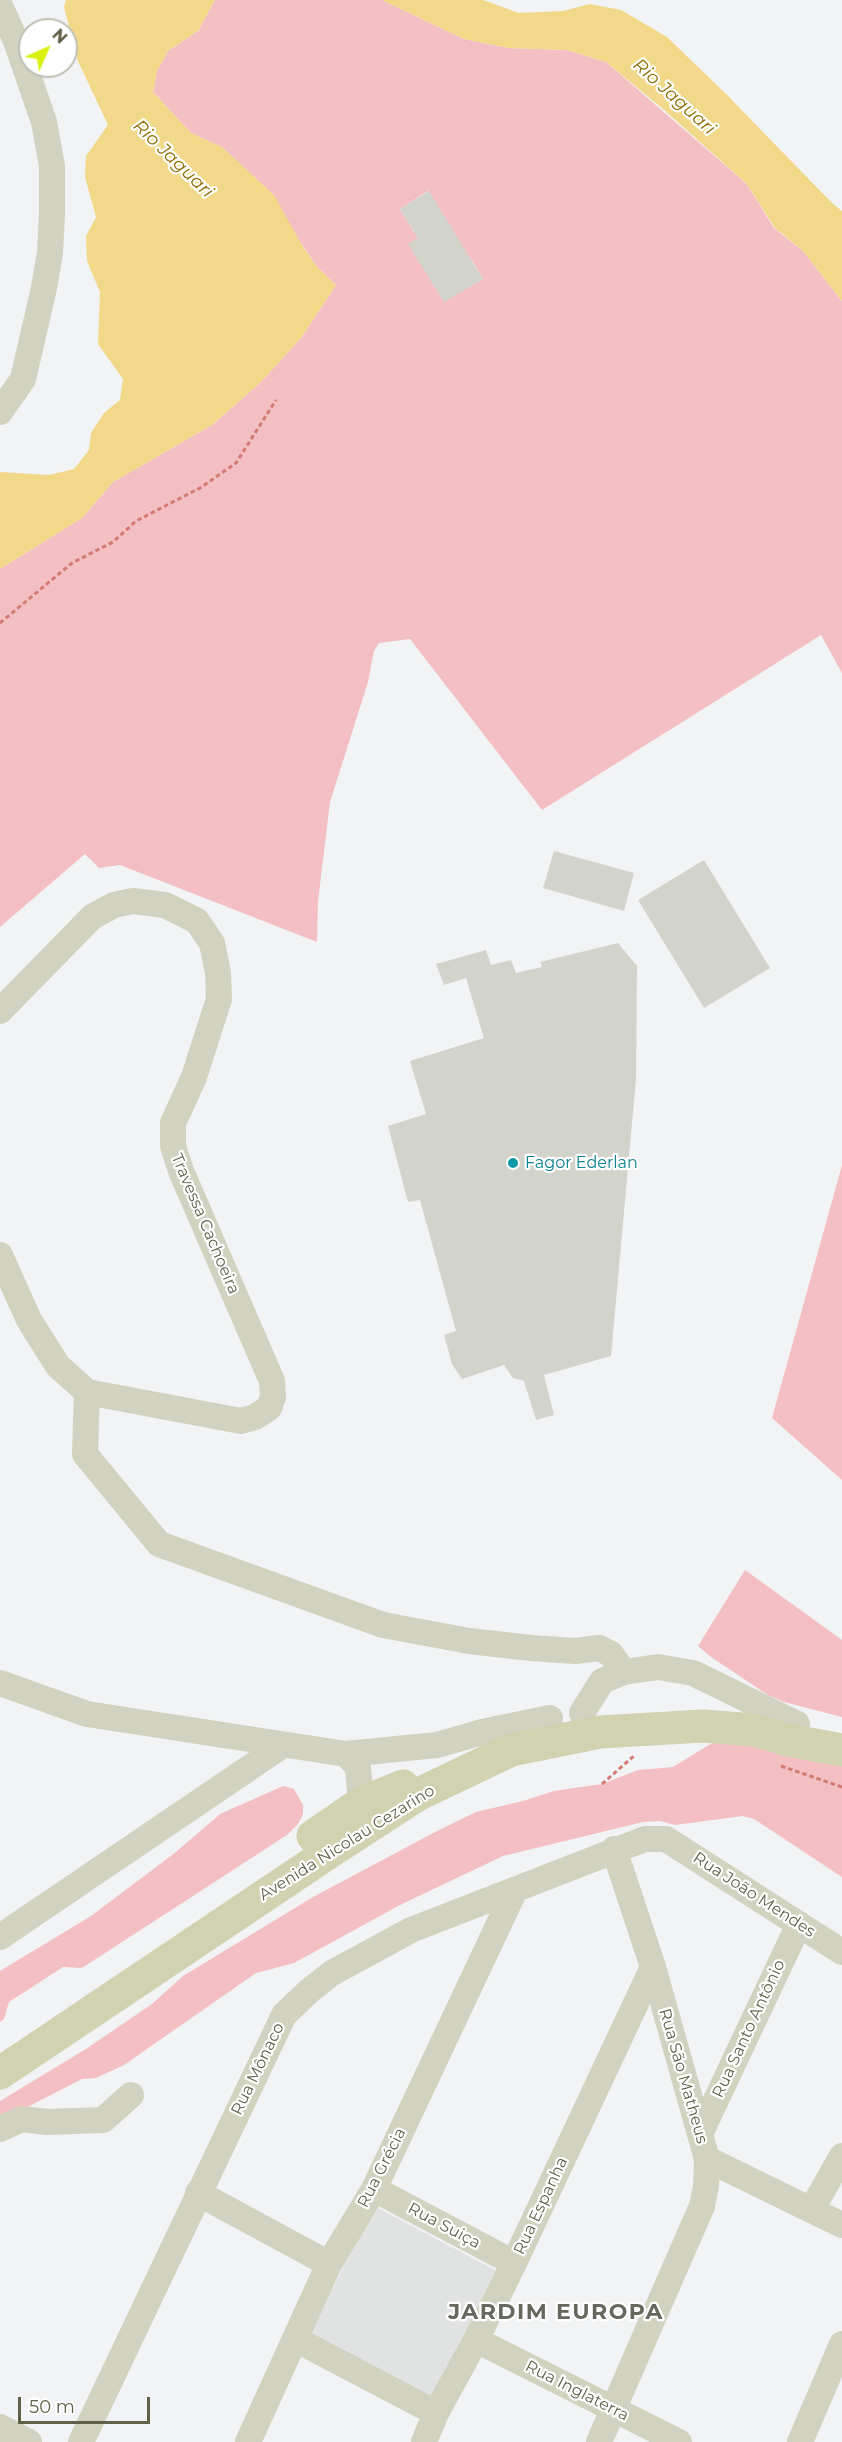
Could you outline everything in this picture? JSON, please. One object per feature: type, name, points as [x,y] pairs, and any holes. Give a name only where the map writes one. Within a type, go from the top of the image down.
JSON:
[{"type":"main road","name":"Avenida Nicolau Cezarino","points":[[0,2047],[361,1803],[434,1772],[501,1736],[550,1718],[582,1713],[686,1708],[741,1710],[842,1735]]},
{"type":"main road","name":"Avenida Nicolau Cezarino","points":[[0,2073],[419,1794],[511,1750],[600,1732],[703,1726],[754,1730],[788,1740],[842,1749]]},
{"type":"street","points":[[0,6],[16,41],[44,122],[52,166],[50,253],[23,379],[0,412]]},
{"type":"street","name":"Travessa Cachoeira","points":[[0,1011],[92,918],[114,905],[133,901],[165,905],[197,921],[212,943],[218,973],[219,999],[194,1077],[173,1123],[172,1146],[272,1381],[273,1397],[268,1408],[255,1417],[241,1421],[87,1392]]},
{"type":"street","points":[[0,1256],[29,1320],[58,1366],[87,1392],[85,1454],[159,1544],[383,1625],[469,1641],[531,1648],[575,1651],[599,1648],[611,1654],[624,1672]]},
{"type":"street","points":[[582,1713],[602,1681],[624,1672],[658,1667],[693,1673],[797,1724]]},
{"type":"street","points":[[0,1683],[87,1714],[346,1754],[437,1745],[482,1732],[550,1718]]},
{"type":"street","points":[[0,1937],[283,1745]]},
{"type":"street","points":[[346,1754],[358,1767],[361,1803]]},
{"type":"street","name":"Rua Mônaco","points":[[81,2442],[284,2015],[332,1973],[411,1930],[514,1892],[614,1849],[645,1839],[666,1839]]},
{"type":"street","name":"Rua João Mendes","points":[[666,1839],[842,1952]]},
{"type":"street","name":"Rua São Matheus","points":[[614,1849],[653,1967],[707,2159],[842,2225]]},
{"type":"street","name":"Rua Grécia","points":[[248,2442],[329,2264],[374,2189],[514,1892]]},
{"type":"street","name":"Rua Santo Antônio","points":[[700,2134],[799,1924]]},
{"type":"street","name":"Rua Espanha","points":[[424,2442],[436,2413],[476,2340],[514,2263],[653,1967]]},
{"type":"street","points":[[0,2129],[22,2119],[47,2122],[103,2120],[131,2094]]},
{"type":"street","points":[[812,2209],[842,2156]]},
{"type":"street","points":[[600,2442],[702,2206],[706,2186],[707,2159]]},
{"type":"street","name":"Rua Suiça","points":[[374,2189],[514,2263]]},
{"type":"street","points":[[198,2193],[329,2264]]},
{"type":"street","points":[[295,2340],[436,2413]]},
{"type":"street","name":"Rua Inglaterra","points":[[476,2340],[679,2442]]},
{"type":"street","points":[[800,2442],[842,2344]]},
{"type":"street","points":[[0,2427],[29,2442]]},
{"type":"path","points":[[0,623],[72,563],[114,542],[136,521],[200,488],[236,463],[276,400]]},
{"type":"path","points":[[602,1784],[640,1751]]},
{"type":"path","points":[[774,1764],[842,1787]]},
{"type":"shaded area","points":[[215,0],[382,0],[464,39],[508,48],[567,50],[606,62],[747,184],[774,228],[803,251],[842,301],[842,673],[821,635],[542,810],[410,639],[379,643],[374,651],[368,682],[330,802],[318,901],[317,942],[120,865],[99,868],[85,854],[0,927],[0,569],[82,518],[113,482],[212,425],[260,383],[301,338],[336,285],[318,268],[270,192],[222,147],[191,133],[153,92],[157,71],[168,51],[198,31]],"holes":[[[428,191],[443,215],[414,232],[400,209]],[[472,260],[483,279],[444,301],[452,272]]]},
{"type":"shaded area","points":[[842,1165],[842,1480],[772,1418]]},
{"type":"shaded area","points":[[745,1570],[842,1640],[842,1717],[784,1702],[768,1695],[698,1646]]},
{"type":"shaded area","points":[[741,1742],[842,1761],[842,1877],[754,1819],[743,1816],[675,1825],[660,1821],[643,1822],[503,1856],[400,1905],[294,1963],[256,1973],[124,2065],[96,2078],[82,2079],[0,2121],[0,2101],[86,2049],[152,2004],[183,1976],[313,1897],[437,1831],[476,1812],[554,1791],[602,1784],[638,1770],[673,1767],[712,1743]]},
{"type":"shaded area","points":[[283,1786],[294,1789],[303,1805],[303,1814],[298,1824],[287,1835],[82,1968],[63,1967],[9,2002],[4,2019],[0,2022],[0,1971],[91,1916],[176,1852],[220,1814]]},
{"type":"shaded area","points":[[374,2206],[497,2271],[431,2400],[310,2333]]},
{"type":"water","name":"Rio Jaguari","points":[[66,0],[215,0],[198,31],[168,51],[157,71],[153,92],[191,133],[222,147],[274,195],[303,247],[318,268],[336,285],[301,338],[260,383],[212,425],[113,482],[82,518],[0,569],[0,472],[49,475],[74,469],[89,450],[91,433],[104,413],[120,400],[123,379],[98,344],[100,292],[87,261],[86,236],[96,217],[85,177],[86,156],[108,125],[78,61],[78,18],[67,18],[64,7]]},
{"type":"water","name":"Rio Jaguari","points":[[382,0],[483,0],[519,13],[563,11],[590,4],[621,10],[667,37],[842,211],[842,301],[803,251],[775,228],[747,184],[606,62],[567,50],[508,48],[464,39]]},
{"type":"building","points":[[429,191],[483,279],[444,302],[408,244],[418,238],[400,209]]},
{"type":"building","points":[[554,851],[634,873],[624,911],[543,888]]},
{"type":"building","points":[[704,860],[770,968],[704,1008],[638,900]]},
{"type":"building","name":"Fagor Ederlan","points":[[618,943],[637,966],[636,1079],[611,1356],[544,1375],[554,1415],[536,1420],[524,1381],[513,1378],[504,1365],[462,1379],[452,1364],[444,1335],[456,1331],[420,1200],[408,1202],[388,1126],[426,1114],[410,1061],[484,1038],[466,978],[444,985],[436,964],[486,950],[491,965],[511,960],[516,973],[542,967],[540,962]]},
{"type":"place","name":"Fagor Ederlan","points":[[513,1163]]},
{"type":"district","name":"JARDIM EUROPA","points":[[556,2313]]}]
